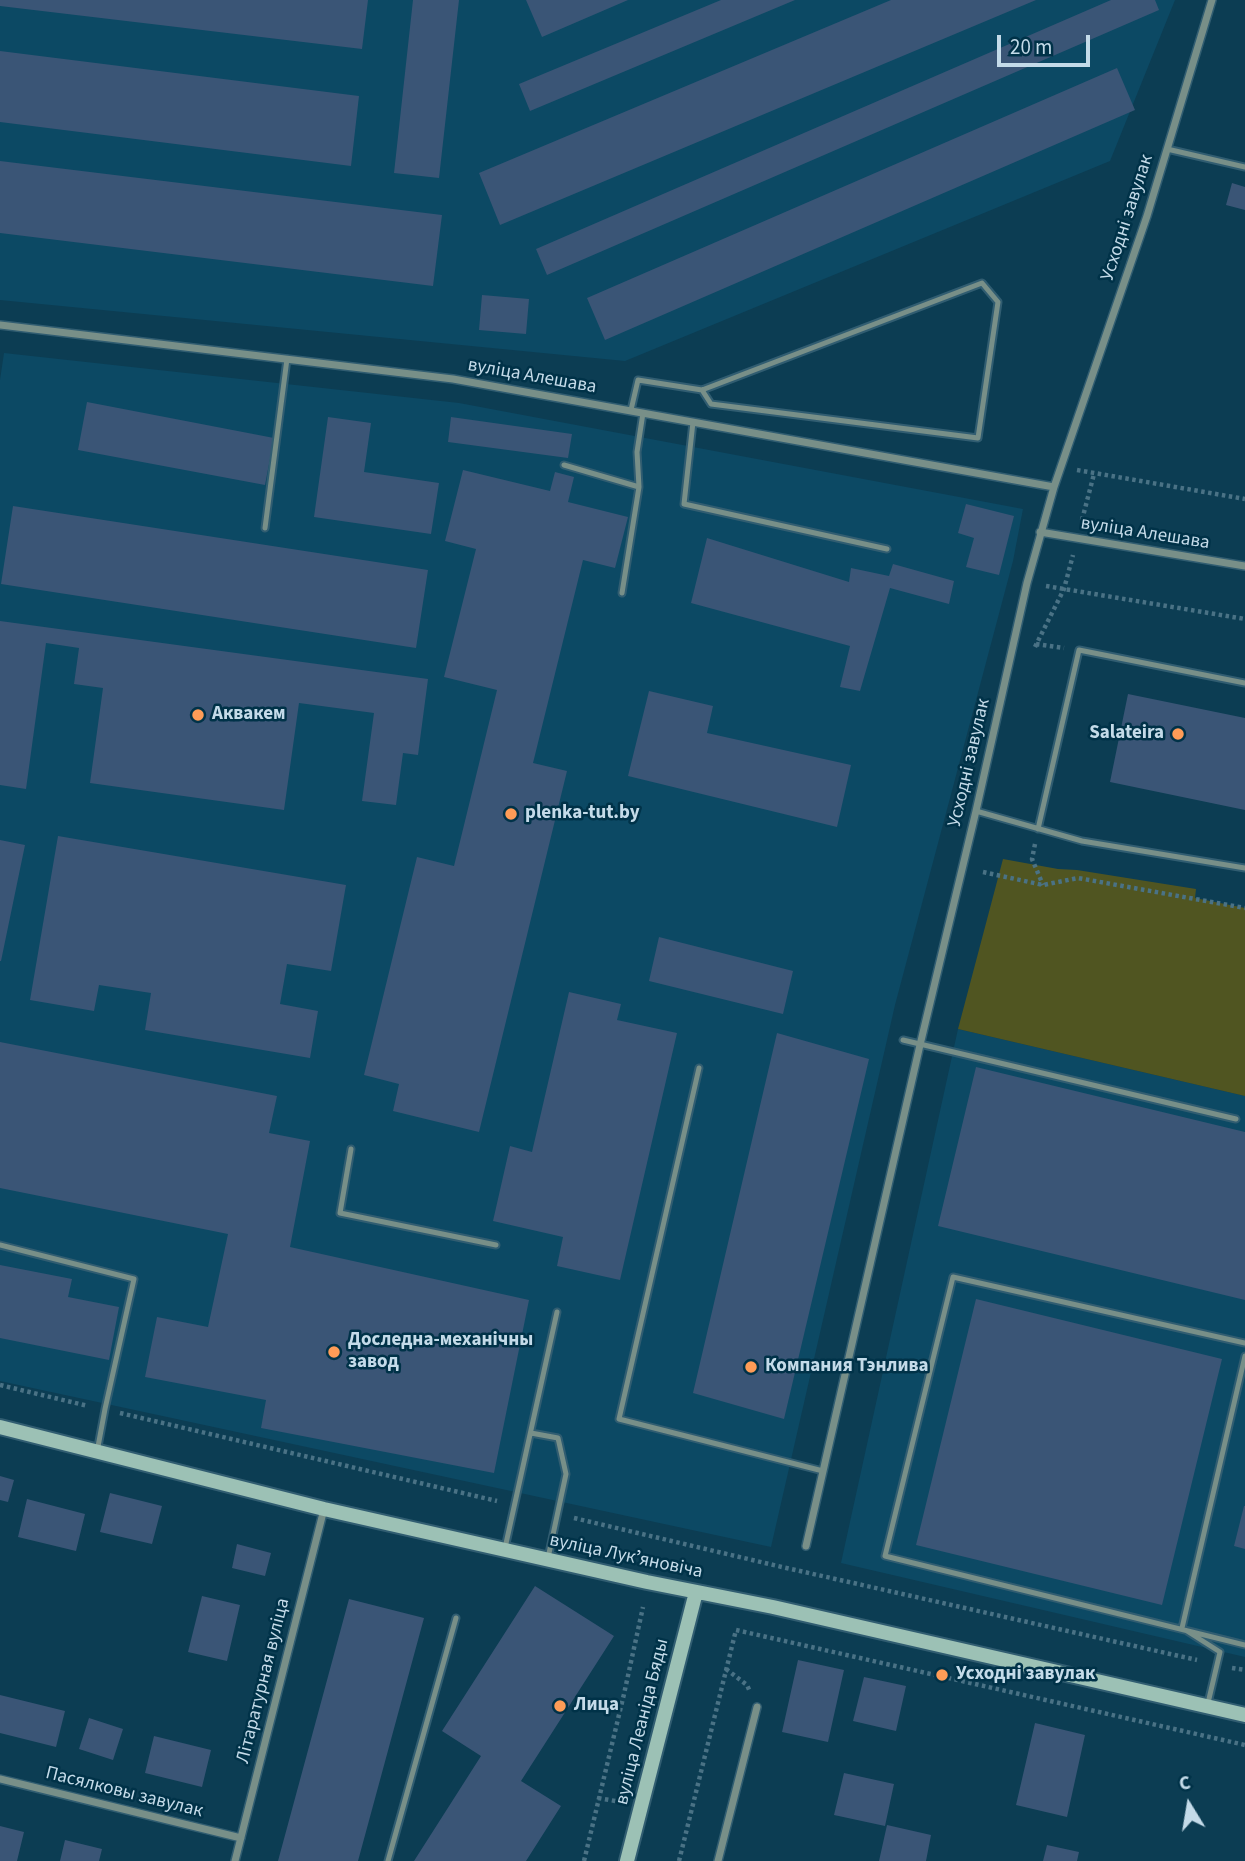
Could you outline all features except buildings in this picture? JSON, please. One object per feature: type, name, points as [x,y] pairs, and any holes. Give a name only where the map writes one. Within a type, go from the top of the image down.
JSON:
[{"type":"main road","name":"вуліца Лукʼяновіча","points":[[0,1427],[324,1508],[1245,1715]]},
{"type":"main road","name":"вуліца Леаніда Бяды","points":[[628,1861],[695,1592]]},
{"type":"street","name":"Усходні завулак","points":[[806,1546],[1040,532],[1147,216],[1212,0]]},
{"type":"street","name":"вуліца Алешава","points":[[0,325],[453,379],[1054,487]]},
{"type":"street","name":"вуліца Алешава","points":[[1040,532],[1245,566]]},
{"type":"street","name":"Літаратурная вуліца","points":[[235,1861],[324,1508]]},
{"type":"street","points":[[718,1861],[757,1707]]},
{"type":"street","name":"Пасялковы завулак","points":[[0,1779],[241,1838]]},
{"type":"lane","points":[[1167,149],[1245,167]]},
{"type":"lane","points":[[631,410],[638,380],[702,390],[982,283],[998,302],[978,438],[711,404],[702,390]]},
{"type":"lane","points":[[265,528],[287,359]]},
{"type":"lane","points":[[622,593],[639,487],[637,452],[643,413]]},
{"type":"lane","points":[[693,422],[684,504],[887,549]]},
{"type":"lane","points":[[564,464],[639,487]]},
{"type":"lane","points":[[1038,829],[1079,650],[1245,682]]},
{"type":"lane","points":[[976,811],[1082,841],[1245,868]]},
{"type":"lane","points":[[903,1041],[1236,1119]]},
{"type":"lane","points":[[699,1068],[619,1419],[823,1471]]},
{"type":"lane","points":[[351,1149],[340,1213],[496,1245]]},
{"type":"lane","points":[[0,1245],[134,1279],[97,1451]]},
{"type":"lane","points":[[1245,1343],[953,1277],[885,1556],[1245,1644]]},
{"type":"lane","points":[[505,1549],[557,1312]]},
{"type":"lane","points":[[1182,1628],[1245,1356]]},
{"type":"lane","points":[[531,1433],[558,1438],[566,1474],[548,1559]]},
{"type":"lane","points":[[388,1861],[456,1618]]},
{"type":"lane","points":[[1182,1628],[1220,1652],[1207,1706]]},
{"type":"path","points":[[1061,466],[1245,499]]},
{"type":"path","points":[[1032,657],[1064,589],[1094,474]]},
{"type":"path","points":[[1027,583],[1245,619]]},
{"type":"path","points":[[1036,644],[1079,650]]},
{"type":"path","points":[[1038,829],[1032,859],[1043,885]]},
{"type":"path","points":[[985,861],[982,872],[1043,885],[1078,878],[1245,908]]},
{"type":"path","points":[[0,1385],[514,1504]]},
{"type":"path","points":[[557,1514],[1245,1670]]},
{"type":"path","points":[[584,1861],[642,1607]]},
{"type":"path","points":[[679,1861],[736,1630],[1245,1745]]},
{"type":"path","points":[[726,1669],[747,1685],[757,1707]]},
{"type":"shaded area","points":[[0,0],[1175,0],[1110,161],[625,361],[0,300]]},
{"type":"shaded area","points":[[4,353],[459,403],[1023,509],[1013,561],[895,1005],[771,1547],[0,1381],[0,380]]},
{"type":"shaded area","points":[[958,1029],[1245,1096],[1245,1657],[841,1563]]},
{"type":"green space","points":[[1003,859],[1196,889],[1195,898],[1245,908],[1245,1096],[958,1029]]},
{"type":"place","name":"Аквакем","points":[[198,715]]},
{"type":"place","name":"Salateira","points":[[1178,734]]},
{"type":"place","name":"plenka-tut.by","points":[[511,814]]},
{"type":"place","name":"Доследна-механічны завод","points":[[334,1352]]},
{"type":"place","name":"Компания Тэнлива","points":[[751,1367]]},
{"type":"place","name":"Усходні завулак","points":[[942,1675]]},
{"type":"place","name":"Лица","points":[[560,1706]]}]
